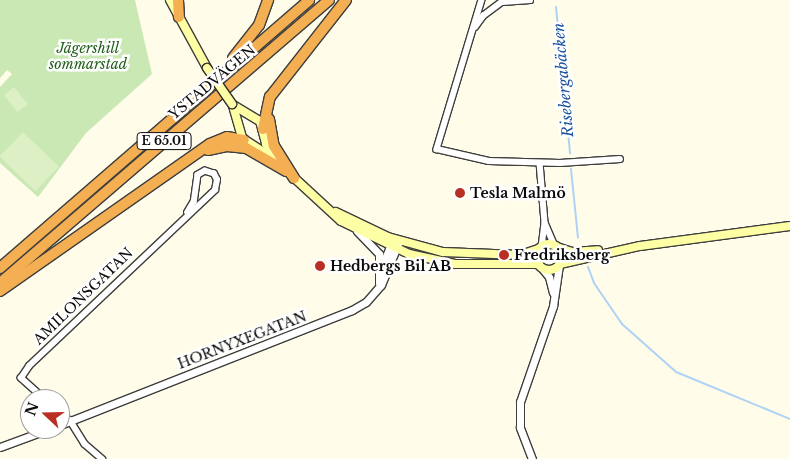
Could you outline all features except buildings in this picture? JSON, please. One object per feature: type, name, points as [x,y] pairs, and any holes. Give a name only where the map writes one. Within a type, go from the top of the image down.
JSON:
[{"type":"highway","points":[[178,0],[179,17]]},
{"type":"highway","points":[[178,113],[251,38],[268,0]]},
{"type":"highway","name":"YSTADVÄGEN","points":[[0,268],[309,0]]},
{"type":"highway","name":"YSTADVÄGEN","points":[[0,283],[329,0]]},
{"type":"highway","points":[[263,130],[268,103],[346,0]]},
{"type":"highway","points":[[285,79],[272,102],[269,128],[274,146],[294,178]]},
{"type":"highway","points":[[0,291],[221,138],[244,140]]},
{"type":"highway","points":[[197,153],[222,146],[246,148],[267,158],[294,178]]},
{"type":"main road","points":[[170,0],[207,68],[232,105],[239,134],[244,140],[279,162]]},
{"type":"main road","points":[[232,105],[258,119],[266,144],[279,162],[317,200],[356,231],[456,264],[540,265],[552,269],[559,265],[640,246]]},
{"type":"main road","points":[[244,140],[255,141],[263,130]]},
{"type":"main road","points":[[317,200],[394,243],[443,252],[474,255],[520,255],[541,248],[556,246],[572,252],[640,246],[790,226]]},
{"type":"main road","points":[[556,246],[562,254],[559,265]]},
{"type":"main road","points":[[540,265],[541,248]]},
{"type":"street","points":[[482,0],[437,149],[473,159],[540,163],[620,159]]},
{"type":"street","points":[[471,33],[483,16],[504,1],[530,0]]},
{"type":"street","points":[[540,163],[546,223],[541,248]]},
{"type":"street","name":"AMILONSGATAN","points":[[33,389],[21,378],[29,366],[188,212],[215,190],[217,180],[214,174],[205,172],[198,175],[194,202],[188,212]]},
{"type":"street","points":[[546,223],[556,246]]},
{"type":"street","points":[[356,231],[376,249],[381,269]]},
{"type":"street","points":[[376,292],[381,269],[394,243]]},
{"type":"street","name":"HORNYXEGATAN","points":[[70,420],[352,310],[376,292],[394,243]]},
{"type":"street","points":[[540,265],[551,284],[553,306]]},
{"type":"street","points":[[532,459],[520,427],[520,402],[553,306],[559,265]]},
{"type":"street","points":[[70,420],[85,444],[102,459]]},
{"type":"street","points":[[0,448],[23,439]]},
{"type":"green space","name":"Jägershill sommarstad","points":[[0,0],[135,0],[152,74],[86,133],[38,197],[0,163],[0,87],[12,74],[7,70],[0,78]]},
{"type":"green space","points":[[14,87],[28,104],[18,112],[4,95]]},
{"type":"green space","points":[[23,132],[59,167],[35,191],[0,157]]},
{"type":"waterway","name":"Risebergabäcken","points":[[556,7],[570,153]]},
{"type":"waterway","name":"Risebergabäcken","points":[[571,169],[578,238]]},
{"type":"waterway","name":"Risebergabäcken","points":[[588,267],[594,283],[622,324],[676,372],[790,419]]},
{"type":"place","name":"Tesla Malmö","points":[[460,193]]},
{"type":"place","name":"Fredriksberg","points":[[504,255]]},
{"type":"place","name":"Hedbergs Bil AB","points":[[320,266]]}]
